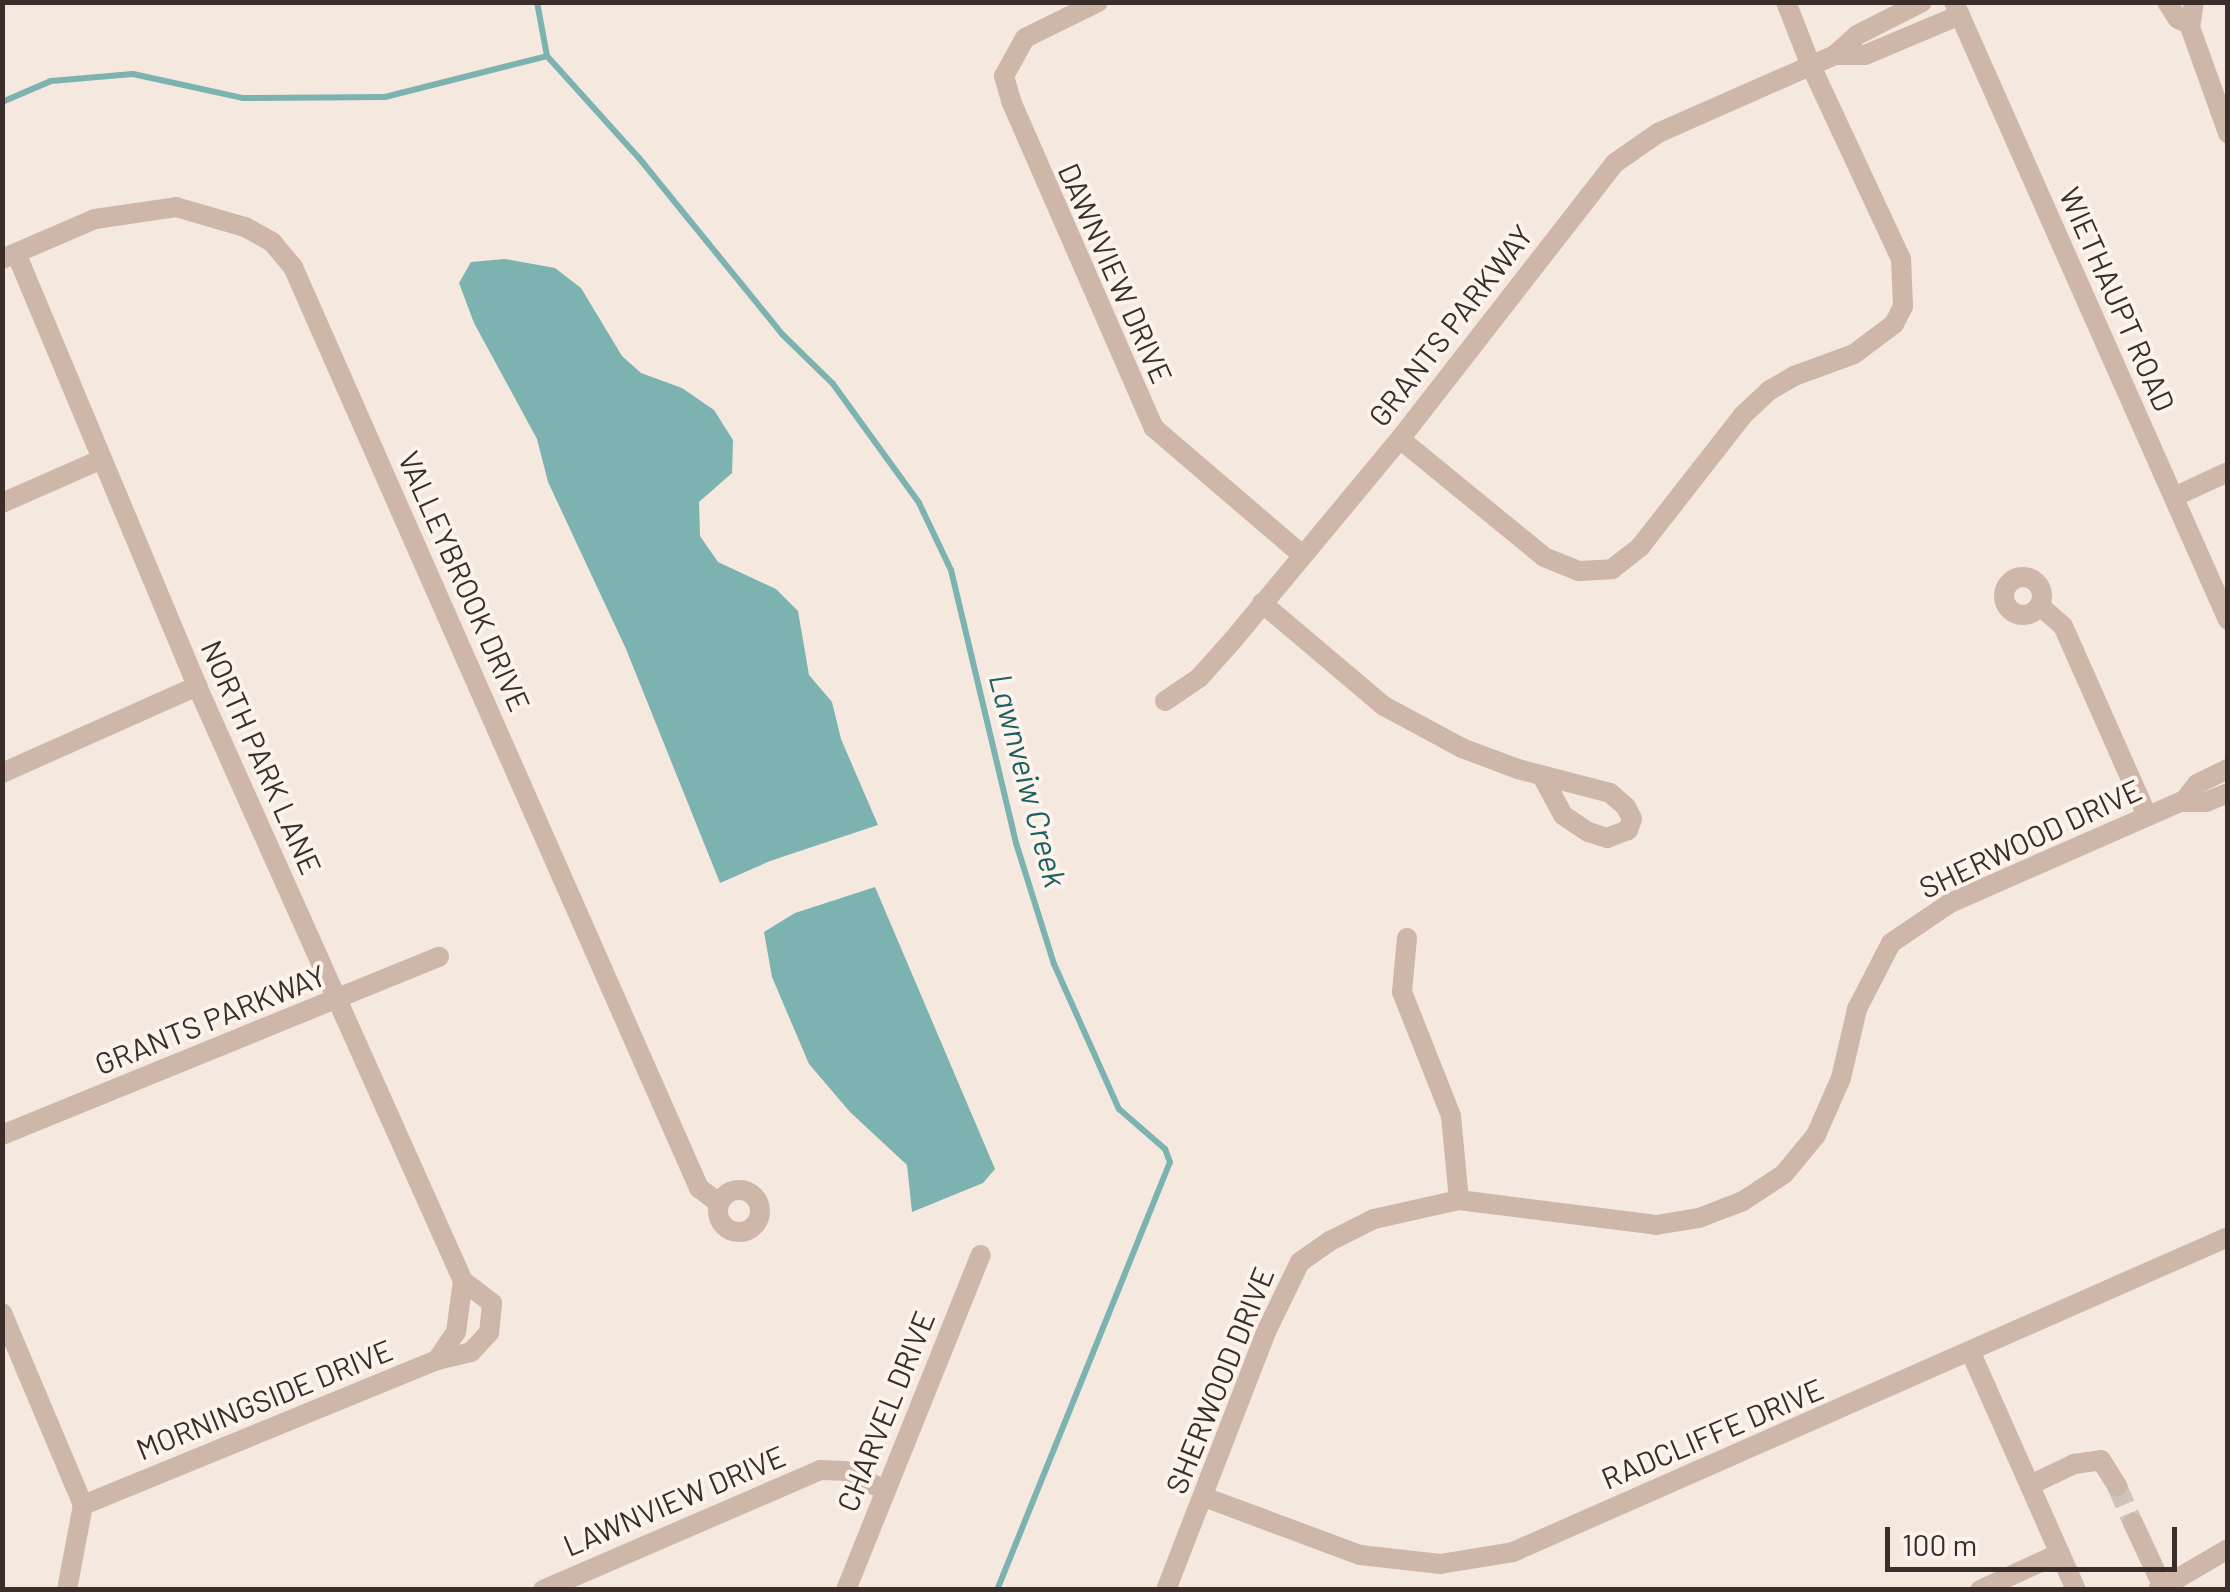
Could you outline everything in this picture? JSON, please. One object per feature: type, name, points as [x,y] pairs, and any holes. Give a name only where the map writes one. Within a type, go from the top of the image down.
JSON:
[{"type":"street","name":"DAWNVIEW DRIVE","points":[[1098,2],[1024,38],[1004,76],[1011,101],[1154,428],[1302,554]]},
{"type":"street","points":[[1400,438],[1544,556],[1580,571],[1612,569],[1640,547],[1743,415],[1770,390],[1794,376],[1854,354],[1894,324],[1903,306],[1902,259],[1811,66],[1786,2]]},
{"type":"street","name":"GRANTS PARKWAY","points":[[1164,701],[1199,678],[1262,604],[1400,438],[1615,163],[1658,133],[1835,55],[1857,35],[1922,2]]},
{"type":"street","points":[[2167,2],[2178,18],[2190,24]]},
{"type":"street","points":[[2194,2],[2190,24],[2228,133]]},
{"type":"street","name":"GRANTS PARKWAY","points":[[1835,55],[1865,56],[1957,9]]},
{"type":"street","name":"WIETHAUPT ROAD","points":[[1957,9],[2228,620]]},
{"type":"street","name":"VALLEYBROOK DRIVE","points":[[9,256],[94,219],[176,207],[246,227],[272,242],[293,267],[699,1188],[719,1204]]},
{"type":"street","name":"NORTH PARK LANE","points":[[9,256],[463,1282],[492,1303],[489,1333],[470,1352],[437,1360]]},
{"type":"street","points":[[2,503],[102,459]]},
{"type":"street","points":[[2176,496],[2228,472]]},
{"type":"street","points":[[1262,604],[1384,706],[1462,748],[1542,776]]},
{"type":"street","points":[[2040,606],[2063,626],[2146,816]]},
{"type":"street","points":[[2,774],[197,686]]},
{"type":"street","name":"SHERWOOD DRIVE","points":[[2183,802],[2197,784],[2228,769]]},
{"type":"street","name":"SHERWOOD DRIVE","points":[[1166,1590],[1266,1332],[1300,1262],[1374,1219],[1459,1200],[1656,1225],[1700,1218],[1743,1201],[1784,1174],[1816,1135],[1841,1078],[1857,1009],[1891,943],[1950,903],[2146,816],[2183,802],[2206,802],[2228,793]]},
{"type":"street","points":[[1407,938],[1402,992],[1450,1116],[1459,1200]]},
{"type":"street","name":"GRANTS PARKWAY","points":[[2,1134],[439,957]]},
{"type":"street","name":"RADCLIFFE DRIVE","points":[[1204,1498],[1360,1555],[1440,1564],[1513,1552],[2228,1237]]},
{"type":"street","name":"CHARVEL DRIVE","points":[[846,1590],[981,1255]]},
{"type":"street","name":"MORNINGSIDE DRIVE","points":[[83,1505],[437,1360],[456,1332],[463,1282]]},
{"type":"street","points":[[2,1313],[83,1505],[67,1590]]},
{"type":"street","points":[[1972,1353],[2076,1590]]},
{"type":"street","points":[[2030,1485],[2074,1464],[2107,1463],[2118,1486]]},
{"type":"street","name":"LAWNVIEW DRIVE","points":[[542,1590],[820,1470],[846,1470],[885,1490]]},
{"type":"street","points":[[2133,1523],[2160,1588],[2228,1550]]},
{"type":"street","points":[[1980,1590],[2060,1553]]},
{"type":"water","points":[[505,259],[555,268],[581,288],[622,356],[641,373],[682,388],[714,410],[733,440],[732,473],[699,502],[700,536],[718,562],[776,589],[798,611],[809,675],[832,702],[841,739],[878,825],[770,861],[720,883],[626,649],[548,482],[537,439],[474,323],[459,283],[471,262]]},
{"type":"water","points":[[875,887],[995,1169],[983,1183],[912,1212],[907,1165],[850,1112],[809,1064],[772,977],[764,932],[795,913]]},
{"type":"waterway","points":[[537,2],[547,56]]},
{"type":"waterway","name":"Lawnveiw Creek","points":[[547,56],[639,158],[782,334],[833,384],[919,503],[951,570],[1016,843],[1054,964],[1119,1109],[1165,1149],[1170,1162],[997,1590]]},
{"type":"waterway","points":[[2,102],[51,81],[133,74],[243,98],[385,97],[547,56]]},
{"type":"tunnel","points":[[2117,1486],[2133,1523]]}]
